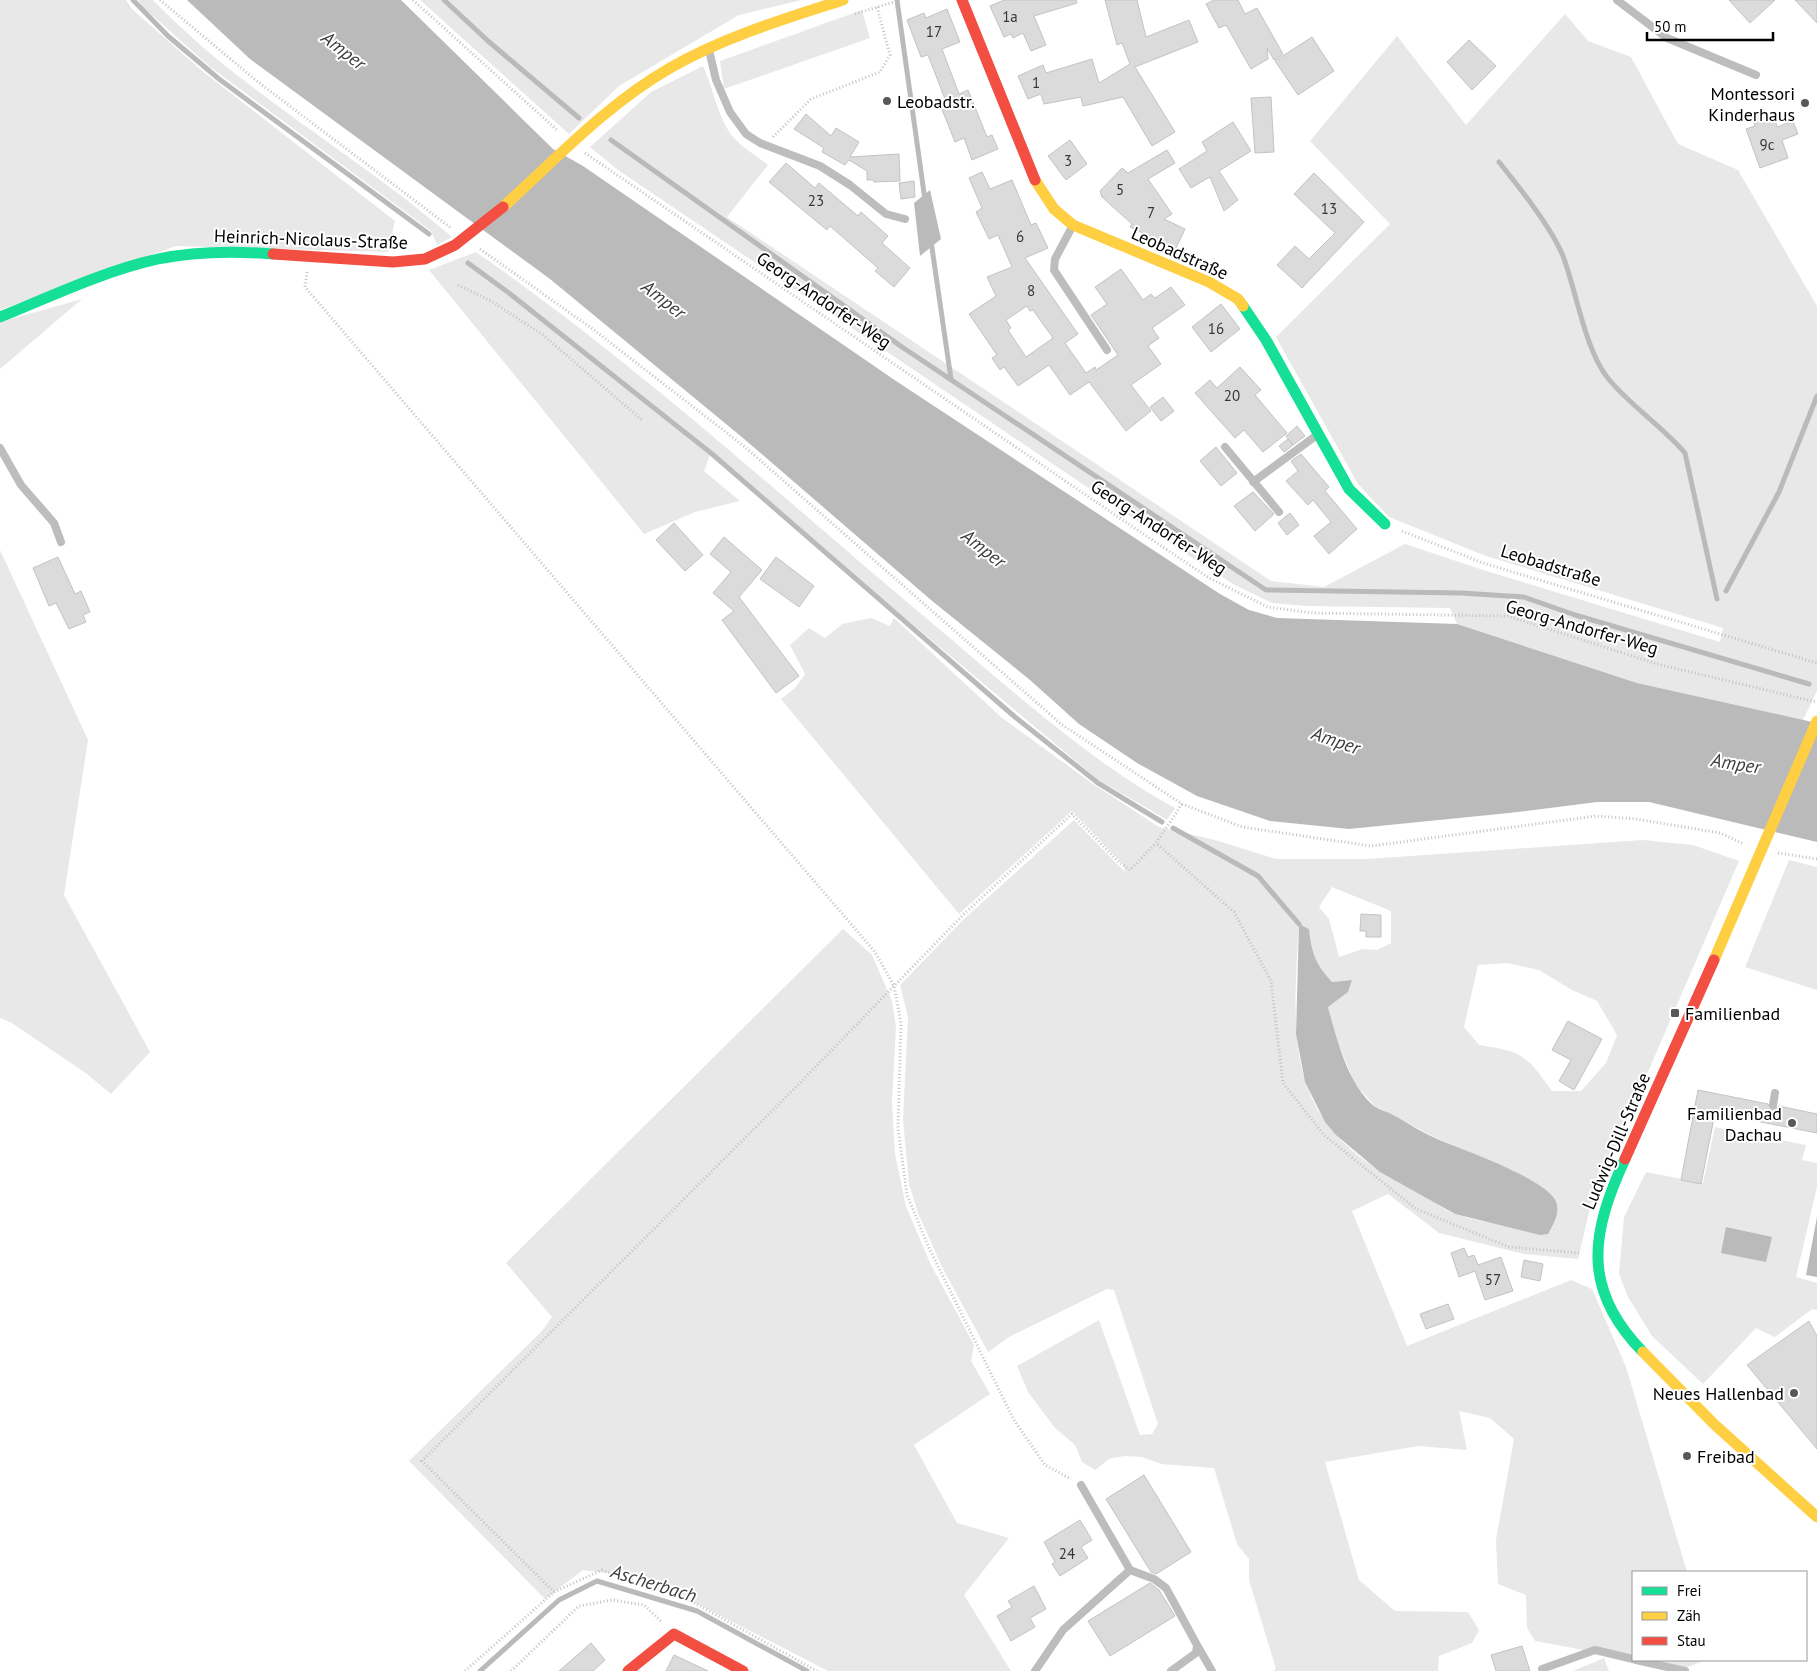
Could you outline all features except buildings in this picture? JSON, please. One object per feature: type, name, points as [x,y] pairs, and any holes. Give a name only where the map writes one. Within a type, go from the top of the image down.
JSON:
[{"type":"street","name":"Heinrich-Nicolaus-Straße","points":[[0,317],[155,260],[182,255],[213,253],[383,261],[414,260],[433,256],[485,226],[570,142],[632,93],[682,61],[742,34],[843,0]]},
{"type":"street","name":"Leobadstraße","points":[[962,0],[1039,190],[1054,209],[1073,225],[1209,282],[1238,299],[1266,340],[1349,489],[1385,524]]},
{"type":"street","name":"Ludwig-Dill-Straße","points":[[1817,721],[1764,848],[1671,1059],[1611,1189],[1600,1224],[1597,1254],[1598,1271],[1605,1298],[1626,1335],[1714,1424],[1817,1517]]},
{"type":"street","points":[[628,1671],[674,1634],[744,1671]]},
{"type":"lane","points":[[1617,0],[1667,38],[1756,75]]},
{"type":"lane","points":[[708,48],[716,80],[730,112],[746,134],[765,145],[820,166],[850,185],[886,214],[905,219]]},
{"type":"lane","points":[[1073,225],[1055,259],[1054,270],[1107,350]]},
{"type":"lane","points":[[1253,482],[1319,434]]},
{"type":"lane","points":[[0,448],[26,492],[54,523],[59,531],[60,542]]},
{"type":"lane","points":[[1225,448],[1278,512]]},
{"type":"lane","points":[[1773,1105],[1775,1093]]},
{"type":"lane","points":[[1081,1485],[1130,1570],[1154,1579],[1166,1588],[1212,1671]]},
{"type":"lane","points":[[1035,1671],[1063,1630],[1130,1570]]},
{"type":"lane","points":[[1171,1671],[1196,1653],[1197,1645]]},
{"type":"lane","points":[[1543,1671],[1542,1669],[1595,1650],[1632,1658]]},
{"type":"lane","points":[[1643,1661],[1685,1671]]},
{"type":"path","points":[[160,0],[258,82],[464,239]]},
{"type":"path","points":[[412,0],[570,142]]},
{"type":"path","points":[[850,16],[900,0]]},
{"type":"path","points":[[765,145],[811,99],[880,72],[890,55],[877,7]]},
{"type":"path","name":"Georg-Andorfer-Weg","points":[[582,150],[1131,527],[1209,578],[1268,607],[1313,613],[1508,616],[1657,664],[1817,702]]},
{"type":"path","points":[[479,248],[594,330],[745,447],[1062,724],[1182,804],[1242,827],[1371,846],[1596,816],[1636,819],[1720,833],[1764,848]]},
{"type":"path","points":[[310,257],[305,287],[875,952],[894,986],[901,1023],[898,1128],[907,1195],[929,1248],[1014,1420],[1045,1464],[1081,1485]]},
{"type":"path","points":[[458,285],[491,301],[544,335],[642,420]]},
{"type":"path","name":"Leobadstraße","points":[[1385,524],[1483,563],[1817,663]]},
{"type":"path","points":[[554,1592],[422,1461],[964,914],[1072,814],[1119,862],[1130,870],[1156,843],[1182,804]]},
{"type":"path","points":[[1156,843],[1234,912],[1271,981],[1283,1083],[1324,1135],[1416,1209],[1509,1246],[1597,1254]]},
{"type":"path","points":[[1789,854],[1817,859]]},
{"type":"path","points":[[465,1671],[554,1592],[602,1570],[691,1602],[817,1671]]},
{"type":"path","points":[[511,1671],[579,1606],[612,1600],[644,1605],[674,1634]]},
{"type":"shaded area","points":[[0,0],[126,0],[132,9],[201,70],[395,221],[388,252],[176,246],[0,310]]},
{"type":"shaded area","points":[[138,0],[153,0],[223,64],[261,94],[377,178],[452,237],[437,245],[431,231],[209,66],[144,8]]},
{"type":"shaded area","points":[[420,0],[802,0],[739,15],[619,86],[569,134]]},
{"type":"shaded area","points":[[862,10],[870,38],[724,89],[720,61]]},
{"type":"shaded area","points":[[1565,14],[1588,41],[1631,57],[1678,144],[1738,170],[1817,306],[1817,691],[1803,720],[1637,683],[1457,624],[1450,608],[1306,606],[1272,603],[1233,584],[1180,550],[618,170],[590,147],[651,92],[703,66],[728,130],[742,145],[768,165],[727,217],[1271,581],[1324,587],[1405,544],[1480,569],[1720,642],[1723,628],[1486,556],[1389,517],[1358,484],[1276,337],[1390,224],[1310,141],[1397,36],[1466,125]]},
{"type":"shaded area","points":[[476,252],[596,341],[712,435],[995,677],[1053,724],[1112,769],[1175,808],[1167,820],[1097,779],[891,606],[704,444],[509,290],[507,294],[710,455],[704,471],[740,501],[695,512],[644,534],[429,270]]},
{"type":"shaded area","points":[[82,299],[0,369],[0,322]]},
{"type":"shaded area","points":[[0,550],[88,740],[64,895],[150,1052],[111,1094],[87,1074],[12,1023],[0,1018]]},
{"type":"shaded area","points":[[871,618],[890,626],[894,618],[1001,717],[1093,784],[1159,827],[1215,840],[1276,859],[1368,859],[1643,840],[1693,845],[1739,861],[1591,1204],[1578,1259],[1524,1254],[1439,1233],[1388,1194],[1352,1211],[1407,1346],[1571,1280],[1592,1289],[1626,1367],[1687,1571],[1632,1571],[1632,1659],[1535,1641],[1527,1628],[1526,1595],[1498,1584],[1496,1540],[1514,1439],[1490,1418],[1459,1411],[1467,1450],[1418,1446],[1325,1462],[1359,1580],[1395,1611],[1468,1612],[1479,1630],[1472,1643],[1439,1656],[1438,1671],[1273,1671],[1276,1669],[1249,1580],[1249,1559],[1237,1544],[1214,1468],[1161,1464],[1142,1457],[1124,1456],[1109,1459],[1095,1470],[1082,1462],[1075,1445],[1055,1428],[1028,1392],[1017,1366],[1099,1320],[1140,1435],[1152,1434],[1158,1424],[1114,1290],[1107,1289],[1009,1337],[988,1352],[942,1267],[918,1213],[909,1184],[903,1120],[908,1017],[900,985],[964,919],[1074,820],[1125,872],[1123,864],[1072,811],[959,914],[781,699],[795,688],[805,674],[790,645],[809,628],[825,638],[842,624]],"holes":[[[1332,887],[1391,911],[1391,943],[1377,950],[1362,949],[1339,957],[1329,919],[1319,907]],[[1299,924],[1309,929],[1315,958],[1332,982],[1352,980],[1348,992],[1328,1006],[1338,1043],[1355,1084],[1375,1106],[1434,1137],[1495,1163],[1540,1235],[1519,1228],[1476,1220],[1450,1212],[1373,1166],[1342,1141],[1320,1113],[1306,1082],[1298,1049],[1296,970]],[[1507,963],[1539,970],[1572,990],[1597,1001],[1617,1035],[1606,1063],[1581,1091],[1552,1091],[1523,1057],[1506,1050],[1479,1045],[1464,1027],[1478,965]]]},
{"type":"shaded area","points":[[1789,860],[1817,867],[1817,990],[1745,967]]},
{"type":"shaded area","points":[[843,929],[872,955],[892,1001],[896,1027],[892,1102],[895,1154],[906,1206],[930,1263],[974,1345],[971,1361],[990,1394],[914,1445],[957,1523],[1009,1538],[964,1595],[1011,1671],[828,1671],[647,1578],[583,1570],[545,1599],[409,1461],[542,1331],[552,1317],[506,1263]]},
{"type":"shaded area","points":[[1715,1127],[1806,1145],[1802,1160],[1817,1163],[1817,1187],[1796,1277],[1817,1283],[1817,1310],[1812,1309],[1775,1337],[1756,1328],[1703,1384],[1652,1336],[1628,1297],[1619,1274],[1624,1217],[1646,1172],[1703,1183]]},
{"type":"shaded area","points":[[1604,1658],[1609,1671],[1573,1671]]},
{"type":"shaded area","points":[[1640,1661],[1703,1661],[1680,1670]]},
{"type":"water","name":"Amper","points":[[187,0],[401,0],[553,149],[583,166],[896,381],[1220,594],[1249,610],[1277,618],[1457,624],[1637,683],[1817,723],[1817,842],[1649,802],[1597,802],[1349,829],[1270,821],[1197,796],[1137,763],[1079,724],[1030,680],[931,600],[743,438],[550,279],[250,59]]},
{"type":"water","points":[[930,190],[941,239],[920,256],[914,203]]},
{"type":"water","points":[[1299,924],[1309,929],[1315,958],[1332,982],[1352,980],[1348,992],[1328,1007],[1344,1060],[1365,1096],[1374,1106],[1425,1133],[1516,1172],[1545,1189],[1554,1198],[1557,1207],[1553,1225],[1548,1234],[1540,1235],[1455,1214],[1380,1172],[1336,1135],[1325,1122],[1305,1082],[1296,1034]]},
{"type":"water","points":[[1817,1217],[1817,1277],[1806,1275]]},
{"type":"water","points":[[1726,1227],[1772,1237],[1766,1262],[1721,1253]]},
{"type":"waterway","points":[[133,0],[168,36],[219,79],[429,234]]},
{"type":"waterway","points":[[444,0],[488,41],[579,118]]},
{"type":"waterway","points":[[897,0],[925,200]]},
{"type":"waterway","points":[[611,140],[902,347],[1266,590],[1461,593],[1524,597],[1575,615],[1809,684]]},
{"type":"waterway","points":[[1499,162],[1534,207],[1558,245],[1568,270],[1587,335],[1599,365],[1615,387],[1666,433],[1685,453],[1717,599]]},
{"type":"waterway","points":[[931,241],[951,379]]},
{"type":"waterway","points":[[468,263],[509,293],[711,453],[1015,717],[1098,783],[1162,822]]},
{"type":"waterway","points":[[1726,591],[1779,492],[1817,396]]},
{"type":"waterway","points":[[1173,828],[1258,876],[1299,924]]},
{"type":"waterway","name":"Ascherbach","points":[[480,1671],[559,1600],[597,1581],[697,1611],[807,1671]]},
{"type":"traffic: fast","points":[[0,317],[98,277],[158,259],[216,252],[273,254]]},
{"type":"traffic: fast","points":[[1243,306],[1266,340],[1349,489],[1385,524]]},
{"type":"traffic: fast","points":[[1625,1159],[1613,1186],[1605,1212],[1599,1236],[1598,1260],[1601,1283],[1609,1306],[1623,1329],[1643,1352]]},
{"type":"traffic: slow","points":[[503,207],[603,115],[624,98],[670,68],[733,38],[843,0]]},
{"type":"traffic: slow","points":[[1035,180],[1054,209],[1073,225],[1209,282],[1238,299],[1243,306]]},
{"type":"traffic: slow","points":[[1714,960],[1817,721]]},
{"type":"traffic: slow","points":[[1643,1352],[1714,1424],[1817,1517]]},
{"type":"traffic: jam","points":[[962,0],[1035,180]]},
{"type":"traffic: jam","points":[[273,254],[393,262],[425,259],[455,245],[503,207]]},
{"type":"traffic: jam","points":[[1625,1159],[1714,960]]},
{"type":"traffic: jam","points":[[628,1671],[674,1634],[743,1671]]},
{"type":"place","name":"Leobadstr.","points":[[887,101]]},
{"type":"place","name":"Montessori Kinderhaus","points":[[1805,103]]},
{"type":"place","name":"Familienbad","points":[[1675,1013]]},
{"type":"place","name":"Familienbad Dachau","points":[[1792,1123]]},
{"type":"place","name":"Neues Hallenbad","points":[[1794,1393]]},
{"type":"place","name":"Freibad","points":[[1687,1456]]}]
